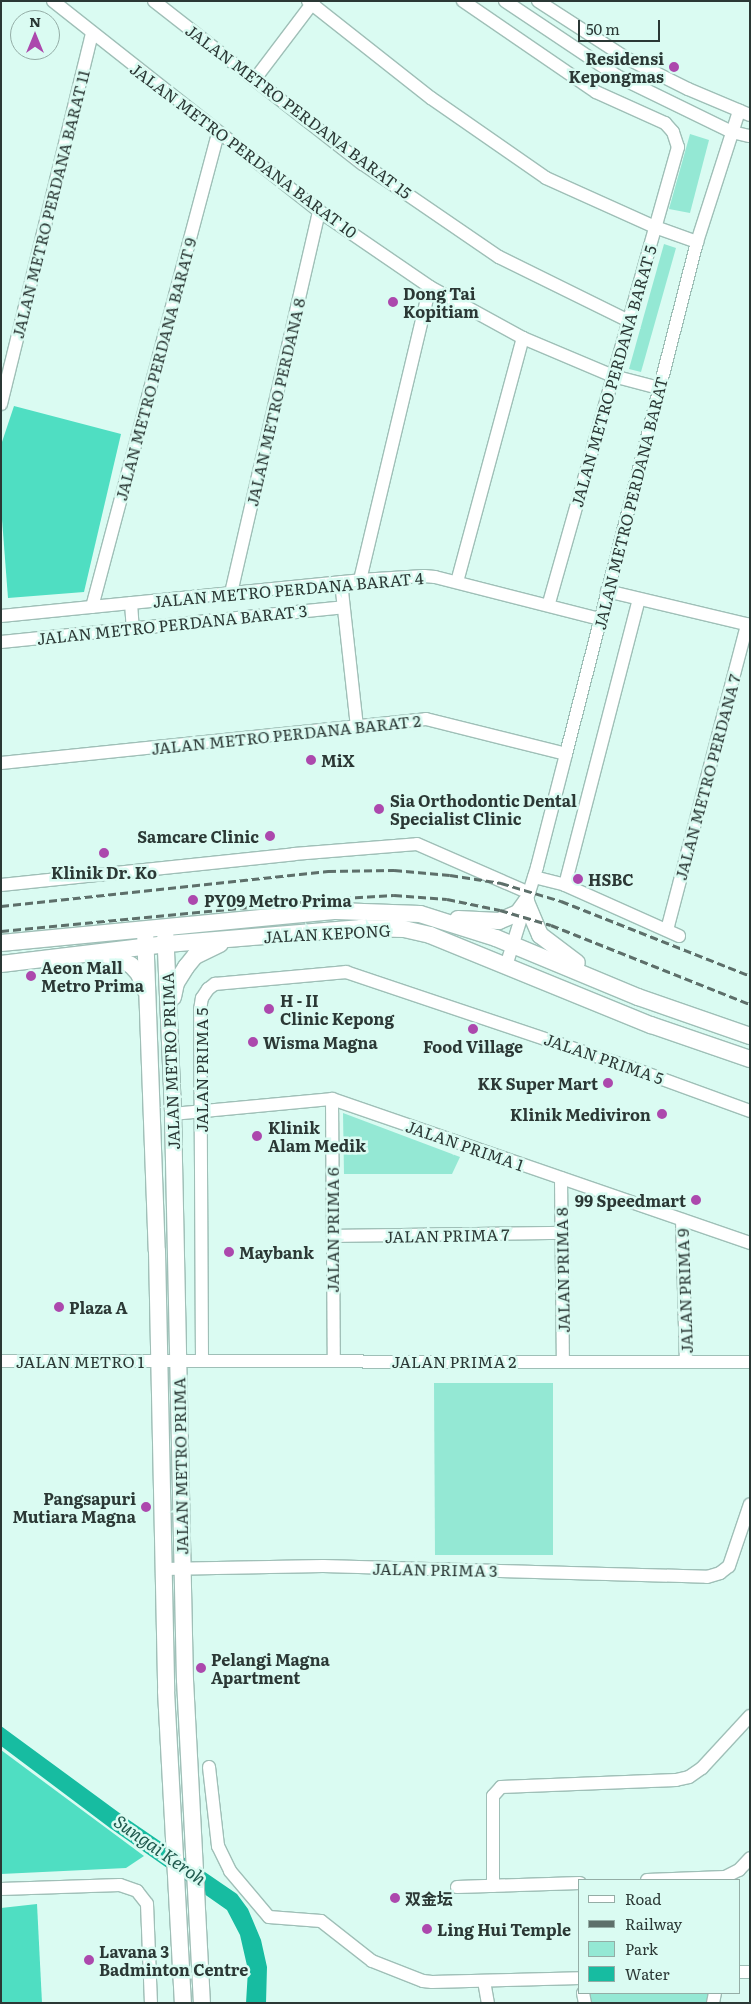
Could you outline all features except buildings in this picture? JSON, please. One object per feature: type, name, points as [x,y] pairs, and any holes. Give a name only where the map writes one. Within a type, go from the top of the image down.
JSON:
[{"type":"main road","points":[[441,918],[499,921],[518,912],[528,898]]},
{"type":"main road","points":[[528,898],[540,935],[560,952],[602,981]]},
{"type":"main road","name":"JALAN KEPONG","points":[[1,964],[146,947],[166,936],[336,911],[372,910],[420,914],[441,918],[514,945],[646,1000],[749,1036]]},
{"type":"main road","name":"JALAN KEPONG","points":[[1,943],[145,930],[166,936],[229,940],[362,928],[404,929],[430,935],[651,1025],[750,1059]]},
{"type":"main road","name":"JALAN METRO PRIMA","points":[[145,930],[157,1251],[163,1569],[170,1786],[183,2003]]},
{"type":"main road","name":"JALAN METRO PRIMA","points":[[166,936],[182,1568],[190,1788],[202,2003]]},
{"type":"main road","points":[[169,1014],[176,983],[186,967],[196,956],[229,940]]},
{"type":"main road","points":[[90,953],[115,957],[131,965],[139,974],[144,984],[149,1014]]},
{"type":"street","name":"JALAN METRO PERDANA BARAT 10","points":[[53,1],[319,211],[430,287],[523,338],[613,376],[659,388]]},
{"type":"street","name":"JALAN METRO PERDANA BARAT 15","points":[[154,1],[363,164],[499,257],[629,321]]},
{"type":"street","name":"JALAN METRO PERDANA BARAT 5","points":[[464,1],[596,92],[664,123],[673,132],[678,147],[548,605]]},
{"type":"street","points":[[505,1],[617,76],[732,132],[750,136]]},
{"type":"street","name":"JALAN METRO PERDANA BARAT","points":[[506,966],[534,877],[697,242],[732,132],[744,113],[688,89],[626,58],[538,1]]},
{"type":"street","points":[[255,79],[311,2],[431,98],[546,178],[655,227],[697,242]]},
{"type":"street","name":"JALAN METRO PERDANA BARAT 11","points":[[1,404],[92,32]]},
{"type":"street","name":"JALAN METRO PERDANA BARAT 9","points":[[92,607],[218,132]]},
{"type":"street","name":"JALAN METRO PERDANA 8","points":[[230,593],[319,211]]},
{"type":"street","points":[[360,580],[430,287]]},
{"type":"street","points":[[457,582],[523,338]]},
{"type":"street","name":"JALAN METRO PERDANA BARAT 4","points":[[1,616],[360,580],[424,576],[457,582],[600,619]]},
{"type":"street","points":[[340,582],[357,727]]},
{"type":"street","points":[[607,591],[749,625]]},
{"type":"street","points":[[565,885],[639,599]]},
{"type":"street","points":[[131,603],[133,628]]},
{"type":"street","name":"JALAN METRO PERDANA BARAT 3","points":[[1,642],[344,607]]},
{"type":"street","points":[[1,611],[1,616]]},
{"type":"street","name":"JALAN METRO PERDANA 7","points":[[667,930],[749,625]]},
{"type":"street","name":"JALAN METRO PERDANA BARAT 2","points":[[1,763],[426,720],[566,754]]},
{"type":"street","points":[[1,885],[294,854],[417,844],[528,898]]},
{"type":"street","points":[[534,877],[565,885],[679,936]]},
{"type":"street","name":"JALAN PRIMA 5","points":[[202,1360],[200,1010],[202,998],[208,989],[215,984],[346,972],[630,1066],[750,1111]]},
{"type":"street","name":"JALAN PRIMA 1","points":[[172,1114],[332,1099],[750,1243]]},
{"type":"street","name":"JALAN PRIMA 6","points":[[332,1099],[334,1361]]},
{"type":"street","name":"JALAN PRIMA 8","points":[[561,1178],[563,1361]]},
{"type":"street","name":"JALAN PRIMA 9","points":[[682,1220],[686,1362]]},
{"type":"street","name":"JALAN PRIMA 7","points":[[333,1236],[562,1233]]},
{"type":"street","name":"JALAN METRO 1","points":[[1,1360],[158,1361]]},
{"type":"street","name":"JALAN PRIMA 2","points":[[158,1361],[750,1362]]},
{"type":"street","name":"JALAN PRIMA 3","points":[[163,1569],[323,1566],[707,1577],[720,1573],[729,1566],[750,1504]]},
{"type":"street","points":[[493,1886],[492,1796],[501,1787],[676,1780],[689,1777],[702,1768],[750,1716]]},
{"type":"street","points":[[208,1767],[218,1846],[230,1871],[270,1917],[321,1922],[372,1961],[384,1967],[432,1982],[578,1979]]},
{"type":"street","points":[[686,1879],[725,1878],[739,1870],[750,1858]]},
{"type":"street","points":[[457,1887],[578,1883]]},
{"type":"street","points":[[1,1889],[120,1885],[138,1891],[147,1904],[151,2003]]},
{"type":"street","points":[[484,1981],[488,2003]]},
{"type":"green space","points":[[690,134],[709,140],[690,213],[669,209]]},
{"type":"green space","points":[[664,244],[676,248],[641,372],[629,369]]},
{"type":"green space","points":[[343,1113],[460,1157],[452,1174],[344,1174]]},
{"type":"green space","points":[[434,1383],[553,1383],[553,1555],[435,1555]]},
{"type":"green space","points":[[583,1994],[715,1994],[713,2003],[585,2003]]},
{"type":"shaded area","points":[[14,406],[121,434],[84,592],[8,598],[1,506],[1,445]]},
{"type":"shaded area","points":[[1,1750],[144,1856],[126,1868],[1,1874]]},
{"type":"shaded area","points":[[37,1904],[42,2003],[1,2003],[1,1908]]},
{"type":"water","name":"Sungai Keroh","points":[[1,1726],[129,1820],[237,1894],[248,1909],[261,1940],[267,1967],[266,2003],[246,2003],[248,1970],[240,1935],[227,1910],[110,1828],[1,1746]]},
{"type":"railway","points":[[1,906],[328,871],[394,870],[450,875],[501,883],[561,901],[750,976]]},
{"type":"railway","points":[[1,931],[343,898],[394,895],[447,899],[500,910],[551,925],[750,1004]]},
{"type":"place","name":"Residensi Kepongmas","points":[[674,67]]},
{"type":"place","name":"Dong Tai Kopitiam","points":[[393,302]]},
{"type":"place","name":"MiX","points":[[311,760]]},
{"type":"place","name":"Sia Orthodontic Dental Specialist Clinic","points":[[379,809]]},
{"type":"place","name":"Samcare Clinic","points":[[270,836]]},
{"type":"place","name":"Klinik Dr. Ko","points":[[104,853]]},
{"type":"place","name":"HSBC","points":[[578,879]]},
{"type":"place","name":"PY09 Metro Prima","points":[[193,900]]},
{"type":"place","name":"Aeon Mall Metro Prima","points":[[31,976]]},
{"type":"place","name":"H - II Clinic Kepong","points":[[269,1009]]},
{"type":"place","name":"Food Village","points":[[473,1029]]},
{"type":"place","name":"Wisma Magna","points":[[253,1042]]},
{"type":"place","name":"KK Super Mart","points":[[608,1083]]},
{"type":"place","name":"Klinik Mediviron","points":[[662,1114]]},
{"type":"place","name":"Klinik Alam Medik","points":[[257,1136]]},
{"type":"place","name":"99 Speedmart","points":[[696,1200]]},
{"type":"place","name":"Maybank","points":[[229,1252]]},
{"type":"place","name":"Plaza A","points":[[59,1307]]},
{"type":"place","name":"Pangsapuri Mutiara Magna","points":[[146,1507]]},
{"type":"place","name":"Pelangi Magna Apartment","points":[[201,1668]]},
{"type":"place","name":"双金坛","points":[[395,1898]]},
{"type":"place","name":"Ling Hui Temple","points":[[427,1929]]},
{"type":"place","name":"Lavana 3 Badminton Centre","points":[[89,1960]]}]
